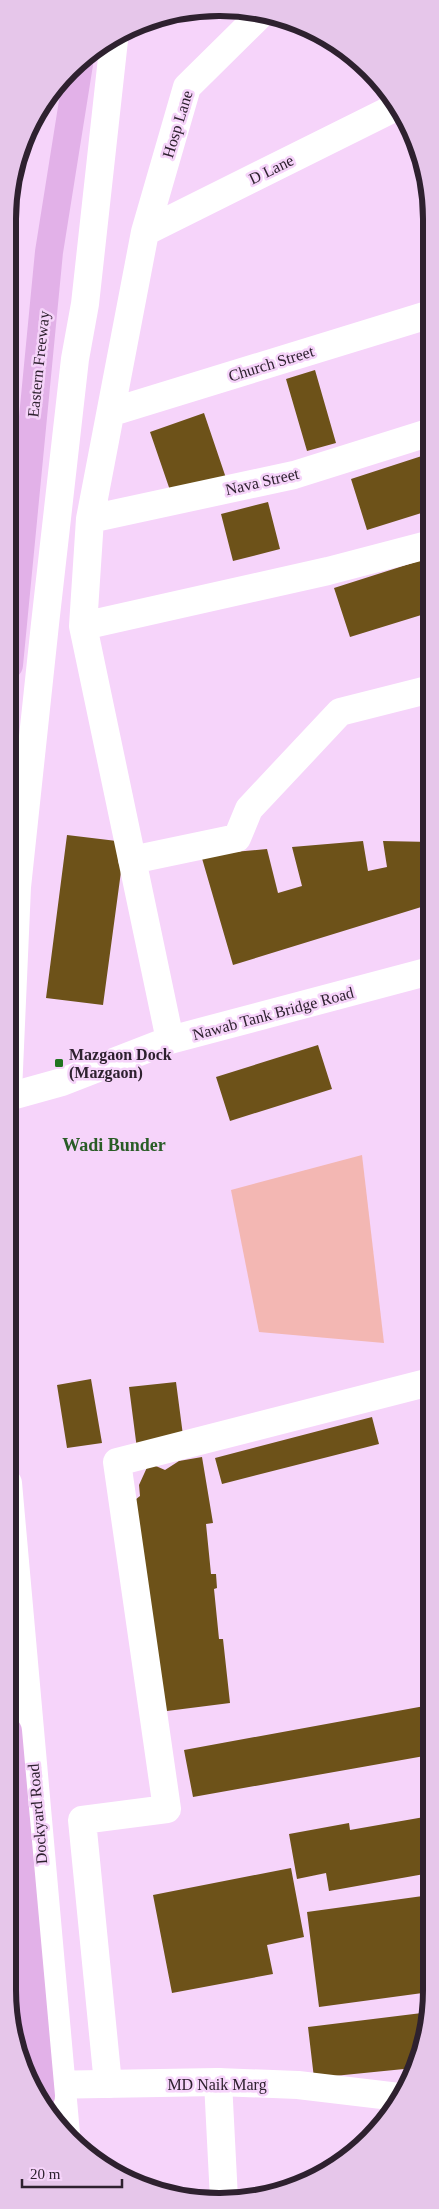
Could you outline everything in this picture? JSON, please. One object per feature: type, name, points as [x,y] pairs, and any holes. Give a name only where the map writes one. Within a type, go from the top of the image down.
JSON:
[{"type":"highway","name":"Eastern Freeway","points":[[16,593],[49,252],[77,75]]},
{"type":"highway","points":[[16,1798],[51,2091]]},
{"type":"street","name":"Hosp Lane","points":[[170,1040],[83,626],[90,519],[145,232],[187,87],[255,19]]},
{"type":"street","points":[[16,855],[45,624],[75,359],[85,304],[113,46]]},
{"type":"street","name":"D Lane","points":[[145,232],[390,110]]},
{"type":"street","name":"Church Street","points":[[112,412],[423,316]]},
{"type":"street","name":"Nava Street","points":[[90,519],[294,475],[423,435]]},
{"type":"street","points":[[83,626],[328,571],[423,546]]},
{"type":"street","points":[[132,860],[237,838],[249,809],[340,712],[423,691]]},
{"type":"street","name":"Nawab Tank Bridge Road","points":[[16,1095],[62,1082],[170,1040],[423,973]]},
{"type":"street","points":[[108,2084],[82,1820],[167,1809],[117,1462],[423,1384]]},
{"type":"street","name":"Dockyard Road","points":[[16,1596],[51,2091],[59,2114]]},
{"type":"street","points":[[218,2082],[224,2193]]},
{"type":"street","name":"MD Naik Marg","points":[[51,2091],[108,2084],[218,2082],[298,2085],[392,2096]]},
{"type":"shaded area","points":[[362,1155],[384,1343],[259,1332],[231,1190]]},
{"type":"building","points":[[315,370],[336,443],[307,451],[286,379]]},
{"type":"building","points":[[204,413],[227,481],[173,499],[150,432]]},
{"type":"building","points":[[423,456],[423,512],[367,530],[351,479]]},
{"type":"building","points":[[268,502],[280,549],[233,561],[221,514]]},
{"type":"building","points":[[423,560],[423,614],[350,637],[334,588]]},
{"type":"building","points":[[67,835],[125,842],[103,1005],[46,998]]},
{"type":"building","points":[[363,841],[368,871],[387,867],[383,841],[423,842],[423,906],[233,965],[201,855],[267,849],[278,893],[302,886],[292,847]]},
{"type":"building","points":[[318,1045],[332,1089],[230,1121],[216,1077]]},
{"type":"building","points":[[91,1379],[102,1443],[67,1448],[57,1385]]},
{"type":"building","points":[[176,1382],[184,1443],[137,1449],[129,1387]]},
{"type":"building","points":[[372,1417],[379,1444],[222,1484],[215,1458]]},
{"type":"building","points":[[202,1457],[213,1523],[206,1524],[211,1574],[216,1574],[217,1588],[214,1589],[219,1639],[223,1639],[230,1703],[159,1712],[131,1503],[140,1496],[139,1485],[149,1463],[165,1470],[179,1461]]},
{"type":"building","points":[[423,1706],[423,1756],[193,1797],[184,1750]]},
{"type":"building","points":[[423,1817],[423,1874],[329,1891],[326,1873],[297,1879],[289,1834],[349,1823],[350,1830]]},
{"type":"building","points":[[291,1868],[304,1937],[267,1945],[273,1974],[172,1993],[153,1895]]},
{"type":"building","points":[[423,1896],[423,1993],[319,2007],[307,1912]]},
{"type":"building","points":[[421,2013],[416,2042],[406,2069],[314,2078],[308,2027]]},
{"type":"place","name":"Mazgaon Dock (Mazgaon)","points":[[59,1063]]},
{"type":"district","name":"Wadi Bunder","points":[[114,1145]]}]
